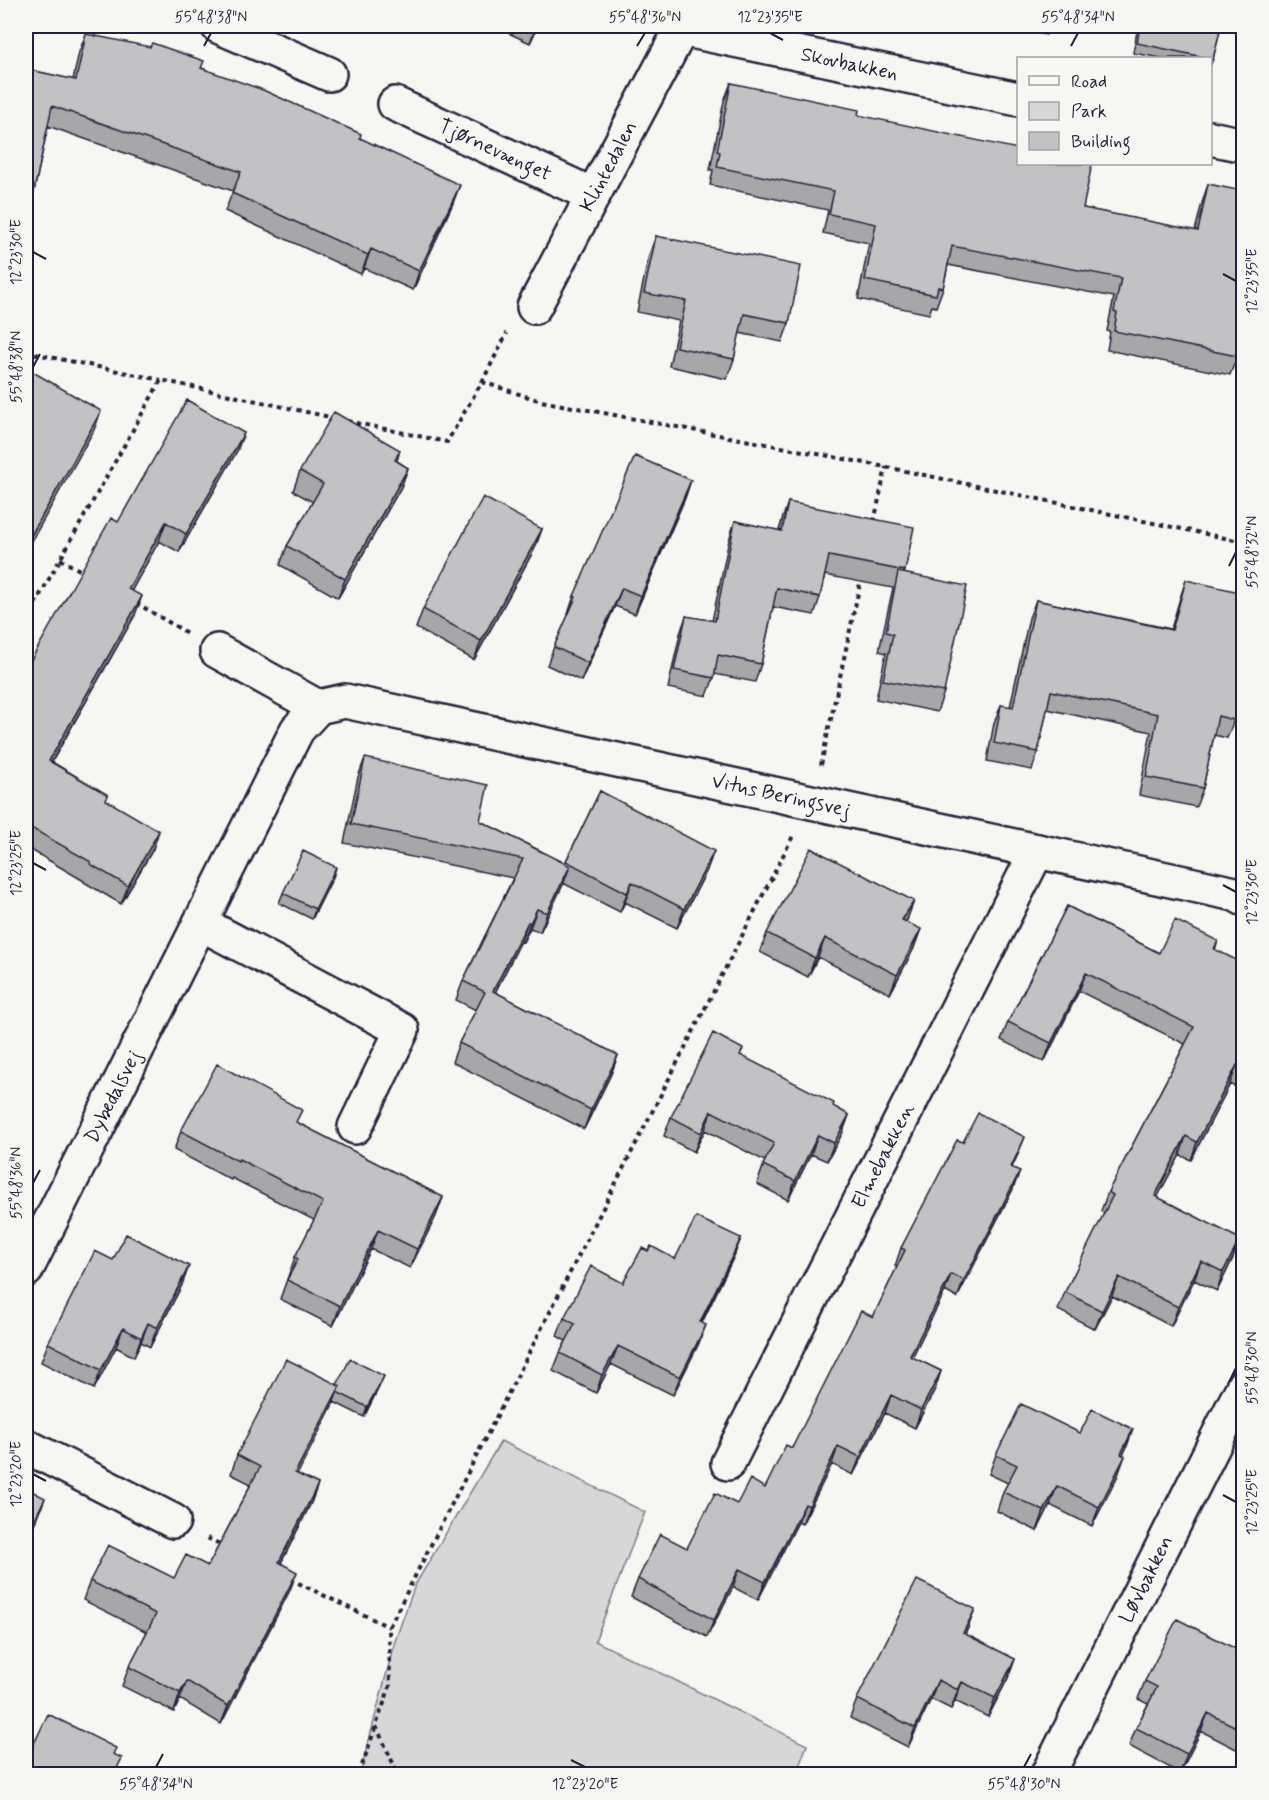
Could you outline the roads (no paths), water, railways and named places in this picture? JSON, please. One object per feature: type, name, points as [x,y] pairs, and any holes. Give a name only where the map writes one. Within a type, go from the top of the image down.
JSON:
[{"type":"street","points":[[218,26],[329,74]]},
{"type":"street","name":"Skovbakken","points":[[682,27],[1017,99]]},
{"type":"street","name":"Klintedalen","points":[[534,307],[682,27]]},
{"type":"street","name":"Tjørnevænget","points":[[395,104],[592,195]]},
{"type":"street","points":[[1212,138],[1244,145]]},
{"type":"street","points":[[217,651],[318,707]]},
{"type":"street","name":"Vitus Beringsvej","points":[[318,707],[345,701],[1235,894],[1244,899]]},
{"type":"street","name":"Dybedalsvej","points":[[26,1270],[297,730],[318,707]]},
{"type":"street","name":"Elmebakken","points":[[728,1463],[1037,851]]},
{"type":"street","points":[[200,923],[402,1030],[356,1127]]},
{"type":"street","name":"Løvbakken","points":[[1048,1774],[1244,1385]]},
{"type":"street","points":[[26,1446],[172,1521]]}]
